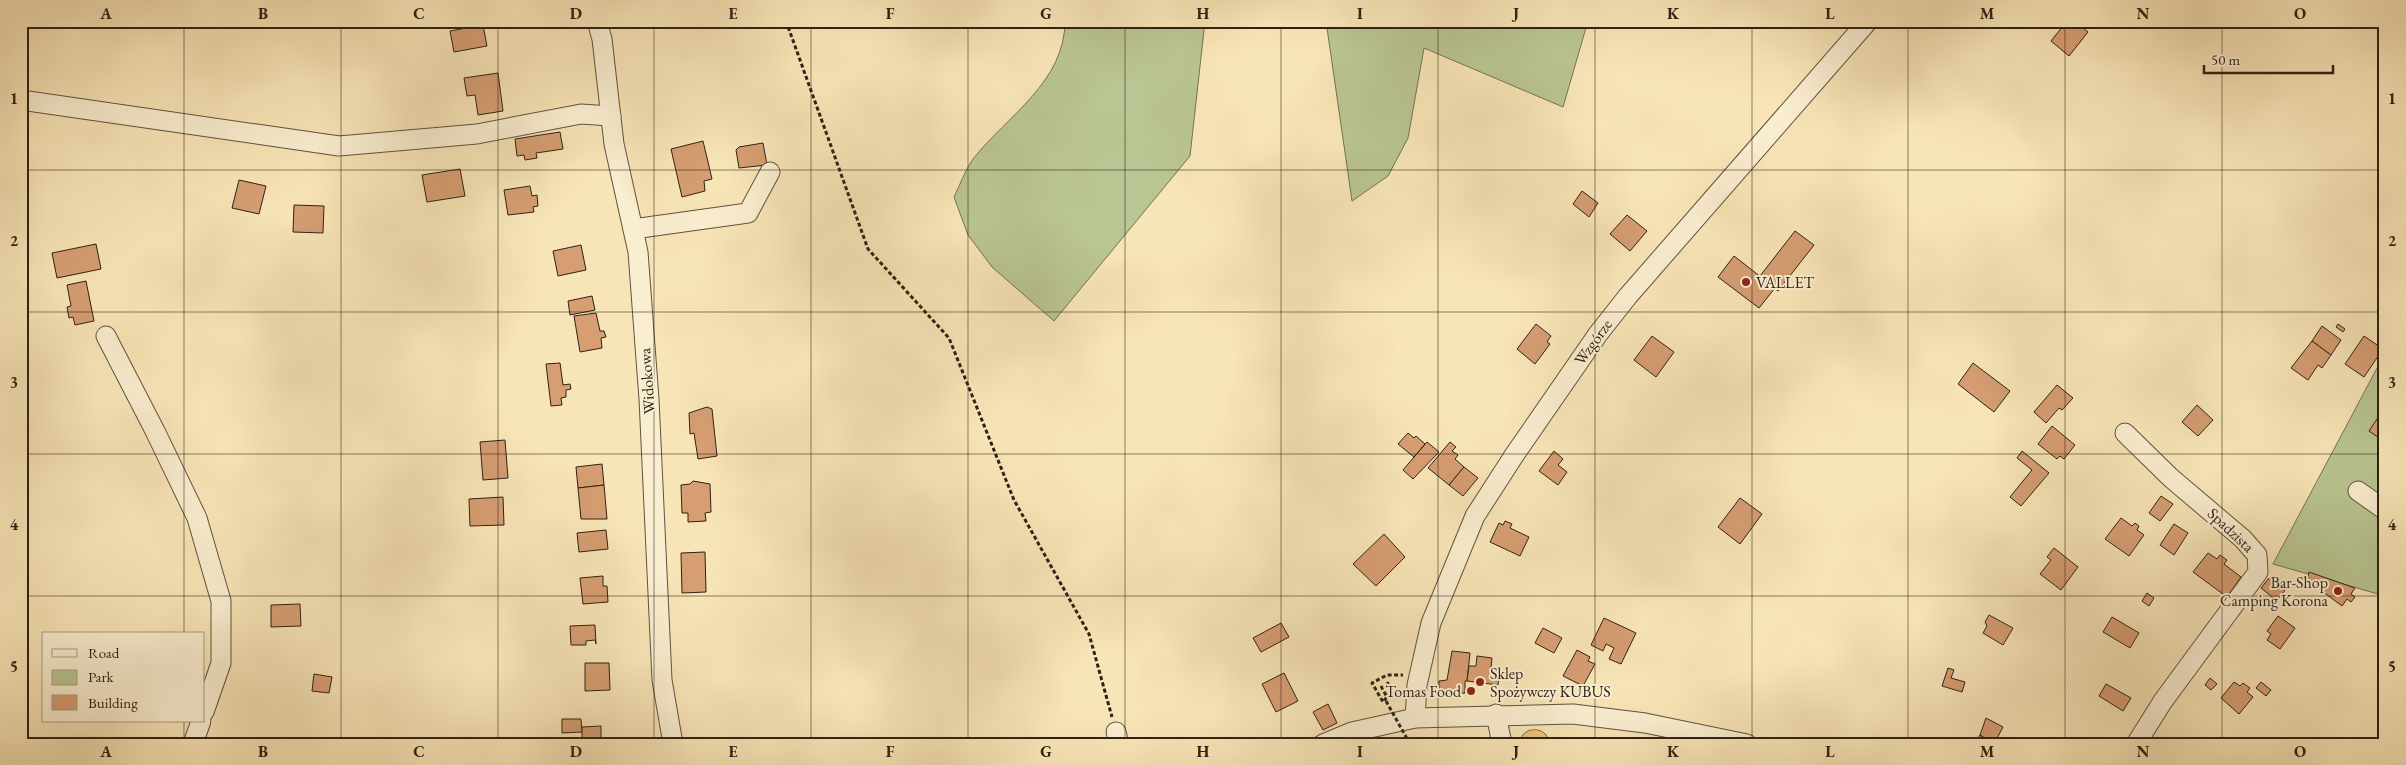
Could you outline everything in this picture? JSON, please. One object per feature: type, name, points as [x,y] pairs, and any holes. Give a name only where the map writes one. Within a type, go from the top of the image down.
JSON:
[{"type":"street","name":"Widokowa","points":[[597,21],[602,39],[614,144],[638,252],[649,399],[662,680],[673,744]]},
{"type":"street","name":"Wzgórze","points":[[1415,718],[1419,676],[1432,623],[1475,516],[1515,454],[1598,334],[1628,296],[1868,21]]},
{"type":"street","points":[[21,100],[338,146],[477,134],[580,114],[611,116]]},
{"type":"street","points":[[633,229],[748,213],[770,172]]},
{"type":"street","points":[[106,336],[197,518],[221,601],[221,663],[205,709]]},
{"type":"street","name":"Spadzista","points":[[2125,433],[2171,478],[2244,539],[2257,555],[2258,572],[2163,701],[2136,744]]},
{"type":"street","points":[[2358,490],[2385,510]]},
{"type":"street","points":[[1496,714],[1502,744]]},
{"type":"street","points":[[1323,744],[1352,732],[1415,718],[1496,714],[1573,714],[1606,717],[1690,730],[1747,744]]},
{"type":"street","points":[[193,744],[201,722]]},
{"type":"path","points":[[786,21],[868,249],[949,338],[1014,500],[1089,634],[1118,738]]},
{"type":"path","points":[[1387,700],[1383,702],[1372,683],[1387,675],[1419,676]]},
{"type":"path","points":[[1378,680],[1410,744]]},
{"type":"path","points":[[1387,682],[1394,695]]},
{"type":"path","points":[[1381,686],[1387,700]]},
{"type":"green space","points":[[1065,21],[1205,21],[1190,156],[1054,321],[992,267],[968,235],[954,197],[973,159],[1032,97],[1045,80],[1055,62],[1062,43]]},
{"type":"green space","points":[[1326,21],[1588,21],[1563,107],[1424,48],[1408,138],[1388,176],[1352,201]]},
{"type":"green space","points":[[2385,353],[2385,596],[2273,564]]},
{"type":"building","points":[[2067,21],[2075,21],[2088,32],[2069,56],[2051,41]]},
{"type":"building","points":[[483,25],[487,46],[454,52],[450,31]]},
{"type":"building","points":[[498,73],[503,111],[478,115],[475,95],[467,96],[464,78]]},
{"type":"building","points":[[560,132],[563,149],[536,153],[537,158],[525,160],[524,155],[517,156],[515,139]]},
{"type":"building","points":[[703,141],[712,179],[704,181],[705,191],[682,197],[671,149]]},
{"type":"building","points":[[763,143],[767,165],[739,168],[736,150],[739,147]]},
{"type":"building","points":[[460,169],[465,196],[427,202],[422,175]]},
{"type":"building","points":[[239,180],[266,186],[259,214],[232,208]]},
{"type":"building","points":[[530,186],[532,196],[537,195],[538,206],[533,207],[534,212],[508,215],[504,190]]},
{"type":"building","points":[[1582,191],[1598,203],[1589,217],[1573,204]]},
{"type":"building","points":[[294,205],[324,206],[323,233],[293,232]]},
{"type":"building","points":[[1627,215],[1647,231],[1630,251],[1610,234]]},
{"type":"building","points":[[1795,231],[1814,245],[1778,291],[1760,276]]},
{"type":"building","points":[[96,244],[101,269],[57,278],[52,253]]},
{"type":"building","points":[[581,245],[586,270],[558,276],[553,251]]},
{"type":"building","name":"VALLET","points":[[1734,256],[1775,288],[1759,308],[1718,277]]},
{"type":"building","points":[[86,281],[94,321],[75,325],[73,317],[69,318],[67,307],[71,306],[67,285]]},
{"type":"building","points":[[592,296],[595,310],[570,315],[568,301]]},
{"type":"building","points":[[596,313],[600,331],[604,331],[606,337],[601,338],[602,348],[580,352],[574,316]]},
{"type":"building","points":[[1536,324],[1551,336],[1547,342],[1550,344],[1535,364],[1517,349]]},
{"type":"building","points":[[2338,324],[2345,329],[2343,332],[2336,327]]},
{"type":"building","points":[[2322,326],[2341,340],[2331,355],[2312,341]]},
{"type":"building","points":[[1652,336],[1674,352],[1656,377],[1634,360]]},
{"type":"building","points":[[2364,336],[2383,349],[2364,377],[2345,364]]},
{"type":"building","points":[[2312,341],[2331,355],[2322,368],[2318,365],[2308,380],[2291,368]]},
{"type":"building","points":[[560,363],[563,385],[570,384],[571,389],[566,390],[566,397],[561,398],[562,405],[551,406],[546,364]]},
{"type":"building","points":[[1973,363],[2010,391],[1994,412],[1958,384]]},
{"type":"building","points":[[2057,385],[2073,398],[2062,410],[2059,408],[2046,423],[2034,412]]},
{"type":"building","points":[[2197,405],[2213,420],[2198,436],[2182,422]]},
{"type":"building","points":[[707,407],[712,409],[717,456],[698,459],[694,433],[690,434],[689,413]]},
{"type":"building","points":[[2381,413],[2385,415],[2385,442],[2369,431]]},
{"type":"building","points":[[2052,426],[2075,445],[2064,459],[2060,456],[2057,459],[2038,444]]},
{"type":"building","points":[[1408,433],[1414,438],[1416,436],[1425,444],[1414,457],[1398,444]]},
{"type":"building","points":[[505,440],[508,478],[483,480],[480,442]]},
{"type":"building","points":[[1427,442],[1439,452],[1413,479],[1403,470]]},
{"type":"building","points":[[1450,442],[1456,447],[1452,451],[1458,455],[1455,459],[1464,467],[1449,485],[1428,468]]},
{"type":"building","points":[[1554,451],[1563,459],[1558,465],[1567,472],[1558,485],[1539,471]]},
{"type":"building","points":[[2022,451],[2049,473],[2021,506],[2010,497],[2032,470],[2017,458]]},
{"type":"building","points":[[602,464],[604,485],[578,488],[576,467]]},
{"type":"building","points":[[1464,467],[1478,478],[1463,496],[1449,485]]},
{"type":"building","points":[[693,481],[710,484],[711,512],[705,513],[706,521],[688,522],[688,513],[682,513],[681,485],[690,484]]},
{"type":"building","points":[[604,485],[607,519],[581,519],[578,488]]},
{"type":"building","points":[[2161,496],[2173,504],[2160,521],[2149,513]]},
{"type":"building","points":[[503,497],[504,525],[470,526],[469,499]]},
{"type":"building","points":[[1740,498],[1762,514],[1740,544],[1718,527]]},
{"type":"building","points":[[2121,518],[2132,526],[2135,523],[2139,526],[2137,530],[2144,535],[2129,556],[2105,539]]},
{"type":"building","points":[[1505,521],[1512,524],[1510,528],[1529,537],[1520,556],[1490,542],[1499,523],[1503,525]]},
{"type":"building","points":[[2174,524],[2188,533],[2174,555],[2160,545]]},
{"type":"building","points":[[606,530],[608,549],[579,552],[577,533]]},
{"type":"building","points":[[1384,534],[1405,557],[1376,586],[1353,564]]},
{"type":"building","points":[[2054,548],[2078,567],[2061,590],[2040,574],[2051,560],[2047,557]]},
{"type":"building","points":[[705,552],[706,592],[682,593],[681,553]]},
{"type":"building","points":[[2208,553],[2217,559],[2220,555],[2227,560],[2224,564],[2241,577],[2227,597],[2193,572]]},
{"type":"building","name":"Bar-Shop Camping Korona","points":[[2309,572],[2355,588],[2351,594],[2355,597],[2351,602],[2347,599],[2342,606],[2307,580]]},
{"type":"building","points":[[603,576],[603,586],[607,586],[608,602],[583,604],[580,578]]},
{"type":"building","points":[[2269,578],[2285,590],[2277,601],[2261,588]]},
{"type":"building","points":[[2147,593],[2154,598],[2149,606],[2142,601]]},
{"type":"building","points":[[300,604],[301,626],[271,627],[271,605]]},
{"type":"building","points":[[1989,615],[2013,628],[2003,645],[1983,633],[1987,626],[1985,622]]},
{"type":"building","points":[[2278,616],[2295,628],[2280,649],[2267,640],[2271,634],[2267,631]]},
{"type":"building","points":[[2112,617],[2139,633],[2130,648],[2103,632]]},
{"type":"building","points":[[1604,618],[1636,633],[1621,664],[1609,659],[1614,648],[1606,644],[1603,651],[1591,645]]},
{"type":"building","points":[[1281,623],[1289,637],[1261,652],[1253,638]]},
{"type":"building","points":[[595,625],[596,644],[595,640],[586,641],[586,645],[571,645],[570,626]]},
{"type":"building","points":[[1543,628],[1562,638],[1554,653],[1535,643]]},
{"type":"building","points":[[1577,650],[1590,657],[1588,661],[1595,664],[1583,686],[1563,676]]},
{"type":"building","points":[[1452,651],[1470,653],[1465,693],[1439,694],[1439,681],[1447,680]]},
{"type":"building","points":[[1477,656],[1492,658],[1491,668],[1500,669],[1498,685],[1467,681],[1469,666],[1476,666]]},
{"type":"building","points":[[585,663],[609,663],[610,690],[585,691]]},
{"type":"building","points":[[1948,668],[1954,670],[1951,678],[1965,682],[1962,692],[1942,686]]},
{"type":"building","points":[[1284,673],[1298,701],[1276,712],[1262,684]]},
{"type":"building","points":[[314,674],[332,677],[329,693],[312,691]]},
{"type":"building","points":[[2210,678],[2217,684],[2211,690],[2205,685]]},
{"type":"building","points":[[2234,682],[2240,686],[2243,683],[2250,688],[2247,692],[2253,697],[2239,714],[2221,698]]},
{"type":"building","points":[[2261,682],[2271,690],[2266,696],[2256,688]]},
{"type":"building","points":[[2106,684],[2131,698],[2123,711],[2099,696]]},
{"type":"building","points":[[1328,704],[1337,723],[1323,730],[1313,712]]},
{"type":"building","points":[[1986,718],[2003,727],[1994,744],[1980,735]]},
{"type":"building","points":[[562,719],[581,719],[582,732],[562,733]]},
{"type":"building","points":[[601,726],[601,744],[582,744],[582,727]]},
{"type":"building","points":[[1980,735],[1993,744],[1974,744]]},
{"type":"place","name":"VALLET","points":[[1746,282]]},
{"type":"place","name":"Bar-Shop Camping Korona","points":[[2338,591]]},
{"type":"place","name":"Sklep Spożywczy KUBUS","points":[[1480,682]]},
{"type":"place","name":"Tomas Food","points":[[1471,691]]}]
